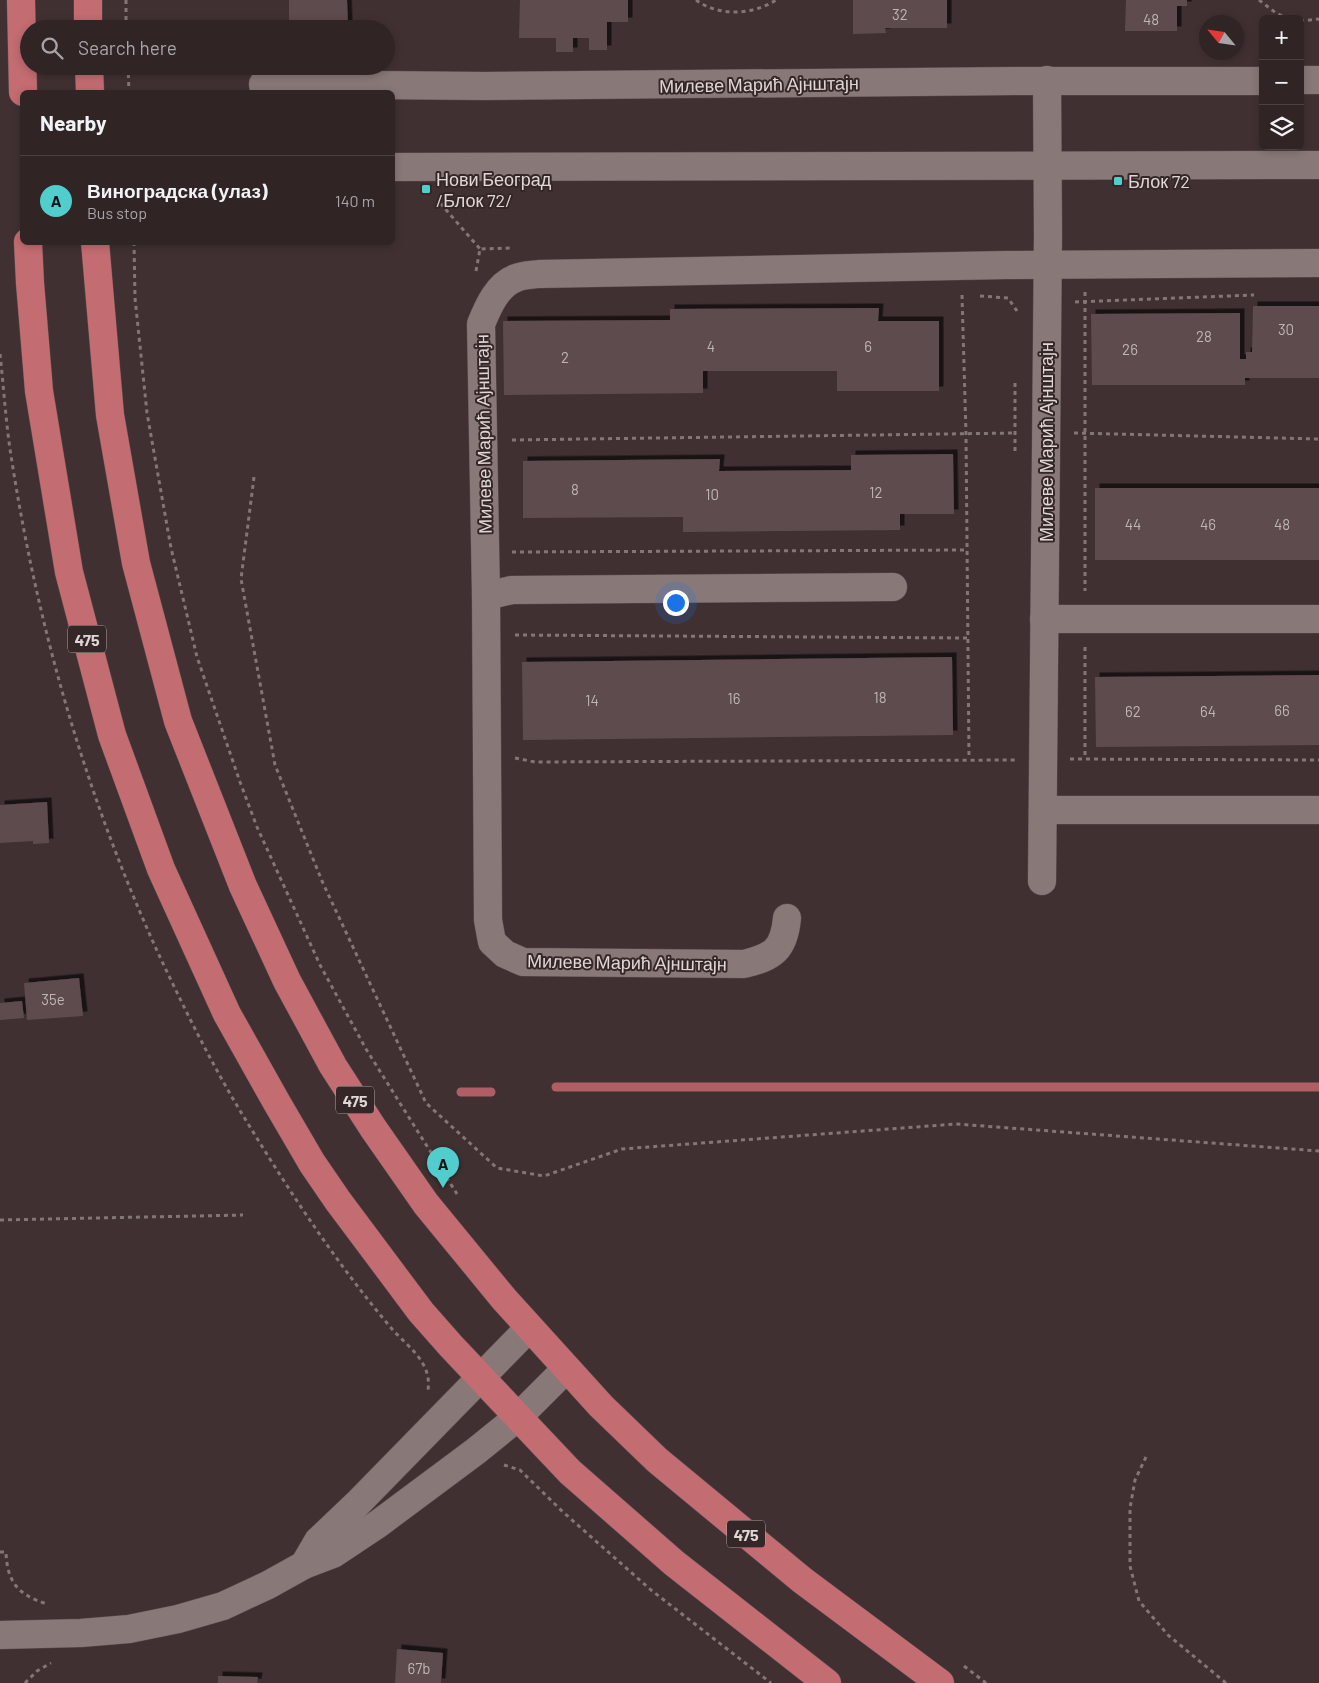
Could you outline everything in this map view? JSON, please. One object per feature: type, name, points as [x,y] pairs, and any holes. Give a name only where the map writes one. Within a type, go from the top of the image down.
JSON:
[{"type":"highway","points":[[21,0],[21,20]]},
{"type":"highway","points":[[88,0],[88,20]]},
{"type":"highway","points":[[23,75],[23,90]]},
{"type":"highway","points":[[89,75],[90,90]]},
{"type":"highway","name":"475","points":[[28,245],[40,391],[69,572],[112,735],[161,869],[227,1014],[312,1162],[338,1201],[421,1312],[570,1472],[674,1563],[827,1683]]},
{"type":"highway","name":"475","points":[[95,245],[110,415],[136,563],[178,721],[243,886],[287,981],[333,1066],[426,1204],[529,1328],[601,1406],[665,1466],[802,1580],[940,1683]]},
{"type":"street","name":"Милеве Марић Ајнштајн","points":[[264,90],[263,84],[484,86],[1046,80],[1259,80]]},
{"type":"street","name":"Милеве Марић Ајнштајн","points":[[1042,881],[1048,264],[1046,80]]},
{"type":"street","points":[[1304,80],[1319,80]]},
{"type":"street","points":[[395,167],[1319,164]]},
{"type":"street","name":"Милеве Марић Ајнштајн","points":[[786,918],[783,939],[777,949],[763,959],[744,964],[523,962],[505,954],[492,942],[488,920],[488,882],[499,593],[484,441],[481,324],[491,302],[503,287],[516,278],[559,274],[1048,264],[1319,263]]},
{"type":"street","points":[[499,593],[893,587]]},
{"type":"street","points":[[1044,619],[1319,619]]},
{"type":"street","points":[[1043,810],[1319,810]]},
{"type":"street","points":[[304,1565],[318,1541],[358,1503],[529,1328]]},
{"type":"street","points":[[0,1635],[81,1633],[129,1628],[178,1619],[223,1606],[268,1585],[304,1565],[333,1554],[378,1524],[476,1451],[518,1417],[566,1368]]},
{"type":"path","points":[[126,0],[126,20]]},
{"type":"path","points":[[696,0],[722,12],[745,11],[768,5],[776,0]]},
{"type":"path","points":[[1259,0],[1280,15]]},
{"type":"path","points":[[1304,21],[1319,19]]},
{"type":"path","points":[[128,75],[128,90]]},
{"type":"path","points":[[441,188],[441,204],[480,248]]},
{"type":"path","points":[[134,245],[135,298],[147,412],[171,548],[197,657],[240,782],[261,835],[320,965],[366,1049],[460,1198]]},
{"type":"path","points":[[952,295],[1008,298],[1017,309],[1016,319]]},
{"type":"path","points":[[962,295],[966,434],[969,759]]},
{"type":"path","points":[[1084,302],[1085,759]]},
{"type":"path","points":[[0,354],[12,461],[32,572],[43,620],[56,673],[76,740],[127,882],[173,984],[236,1105],[324,1243],[378,1312],[426,1368],[430,1380],[426,1397],[443,1415]]},
{"type":"path","points":[[1015,453],[1016,376]]},
{"type":"path","points":[[484,441],[1015,433],[1319,439]]},
{"type":"path","points":[[254,477],[241,579],[275,764],[322,881],[426,1103],[497,1168],[544,1176],[622,1149],[956,1124],[1319,1151]]},
{"type":"path","points":[[510,543],[511,552],[499,593],[515,635],[515,645]]},
{"type":"path","points":[[511,552],[966,550]]},
{"type":"path","points":[[515,635],[968,638]]},
{"type":"path","points":[[512,757],[535,762],[969,759],[1319,760]]},
{"type":"path","points":[[0,1220],[243,1215]]},
{"type":"path","points":[[476,1451],[483,1468],[504,1465],[520,1470],[563,1512],[651,1590],[771,1683]]},
{"type":"path","points":[[1146,1457],[1135,1480],[1130,1508],[1130,1566],[1139,1602],[1168,1635],[1226,1683]]},
{"type":"path","points":[[0,1552],[6,1552],[7,1565],[14,1585],[24,1594],[35,1600],[54,1605]]},
{"type":"path","points":[[959,1663],[986,1683]]},
{"type":"building","points":[[289,0],[347,0],[348,20],[289,20]]},
{"type":"building","points":[[520,0],[628,0],[628,22],[607,22],[607,50],[589,50],[589,38],[573,38],[573,52],[556,52],[556,38],[519,38]]},
{"type":"building","points":[[853,0],[947,0],[947,28],[885,28],[886,33],[853,34]]},
{"type":"building","points":[[1126,0],[1187,0],[1187,6],[1177,6],[1177,31],[1125,31]]},
{"type":"building","points":[[1253,306],[1319,306],[1319,378],[1245,378],[1245,385],[1092,385],[1091,314],[1240,313],[1240,359],[1246,359],[1246,352],[1252,352]]},
{"type":"building","points":[[879,308],[878,321],[939,321],[939,391],[837,391],[837,371],[703,371],[703,393],[504,395],[503,321],[670,320],[670,309]]},
{"type":"building","points":[[953,454],[954,514],[900,514],[900,530],[683,532],[683,517],[523,518],[523,461],[720,459],[719,471],[851,470],[851,455]]},
{"type":"building","points":[[1095,488],[1319,488],[1319,560],[1095,560]]},
{"type":"building","points":[[952,657],[953,735],[523,740],[522,662]]},
{"type":"building","points":[[1319,675],[1319,745],[1096,747],[1095,677]]},
{"type":"building","points":[[47,802],[49,843],[33,844],[33,841],[0,843],[0,805]]},
{"type":"building","points":[[79,978],[83,1016],[27,1020],[24,983]]},
{"type":"building","points":[[22,1001],[24,1018],[0,1020],[0,1003]]},
{"type":"building","points":[[397,1649],[443,1653],[441,1683],[395,1683]]},
{"type":"building","points":[[218,1676],[258,1677],[257,1683],[218,1683]]},
{"type":"waterway","points":[[556,1087],[1319,1087]]},
{"type":"waterway","points":[[461,1092],[491,1092]]},
{"type":"place","name":"Блок 72","points":[[1118,181]]},
{"type":"place","name":"Нови Београд /Блок 72/","points":[[426,189]]},
{"type":"place","name":"Виноградска (улаз)","points":[[443,1188]]}]
